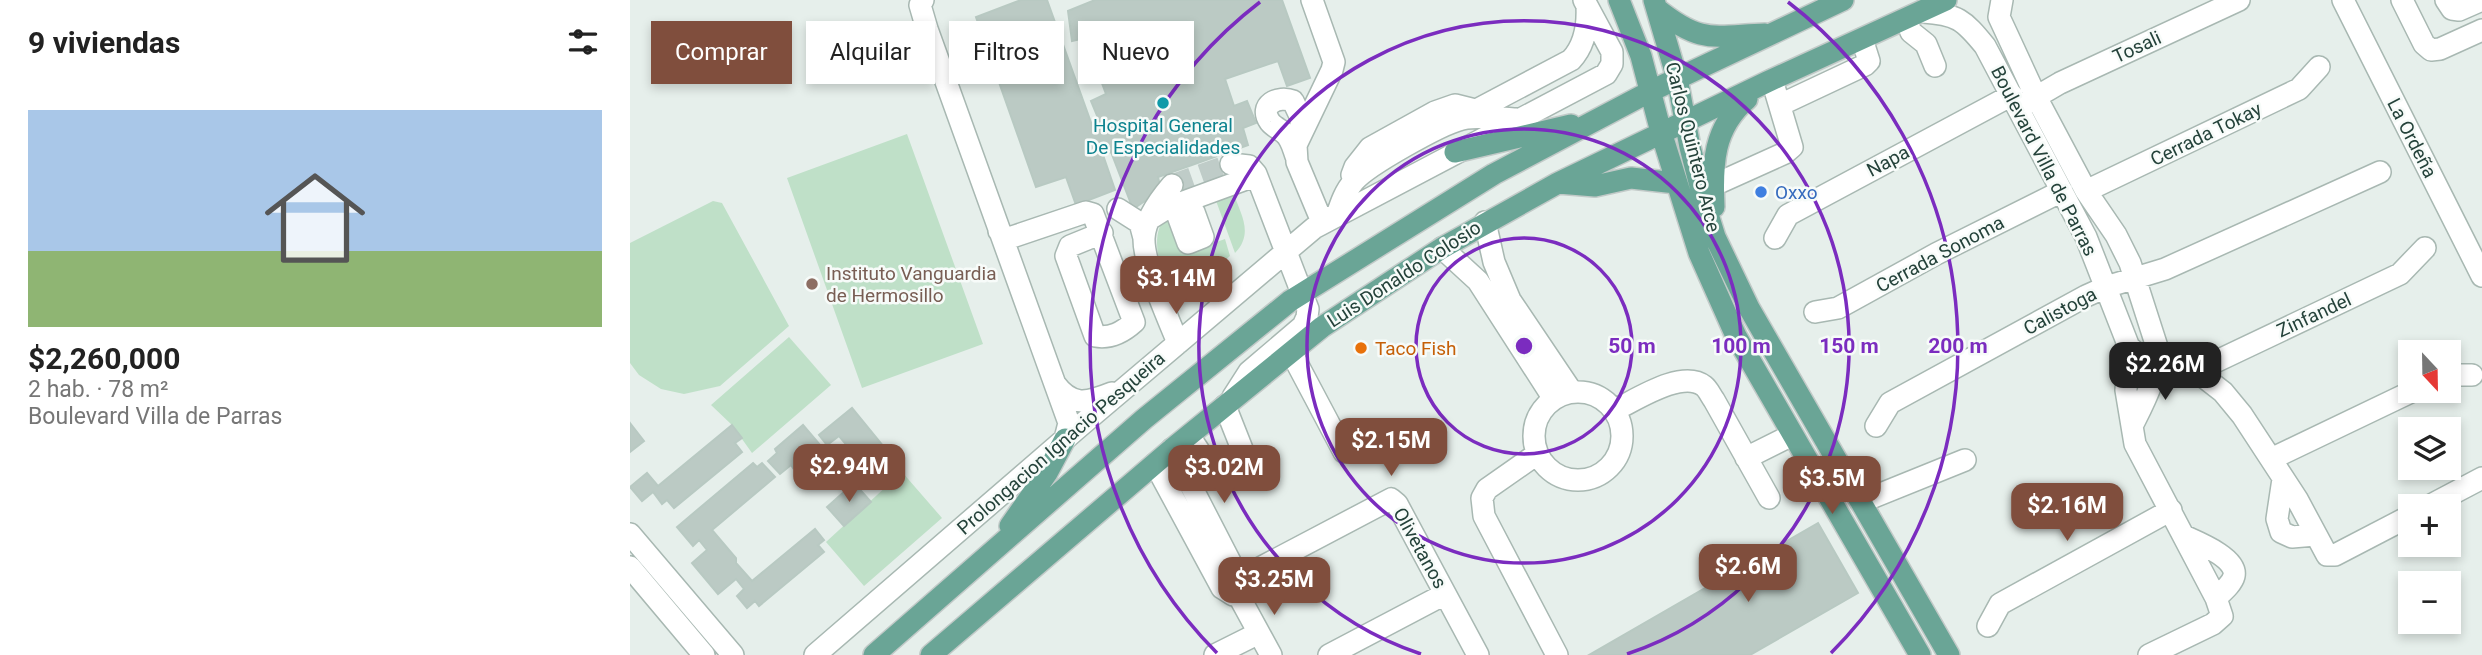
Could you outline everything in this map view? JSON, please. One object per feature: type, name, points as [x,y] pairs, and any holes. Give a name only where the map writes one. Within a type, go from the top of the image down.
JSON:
[{"type":"main road","name":"Carlos Quintero Arce","points":[[1619,0],[1651,91],[1676,183],[1699,253],[1736,336],[1920,655]]},
{"type":"main road","name":"Luis Donaldo Colosio","points":[[874,655],[1144,419],[1290,301],[1494,174],[1677,78],[1843,0]]},
{"type":"main road","name":"Luis Donaldo Colosio","points":[[931,655],[1172,449],[1322,327],[1441,247],[1558,183],[1661,132],[1946,0]]},
{"type":"main road","name":"Carlos Quintero Arce","points":[[1655,5],[1677,78],[1704,205],[1715,237],[1749,308],[1950,655]]},
{"type":"main road","points":[[1655,5],[1676,24],[1692,33],[1713,37],[1774,33]]},
{"type":"main road","points":[[1715,237],[1715,153],[1725,125],[1739,106],[1769,81]]},
{"type":"main road","points":[[1455,152],[1606,116]]},
{"type":"main road","points":[[1558,183],[1595,186],[1631,178],[1676,183]]},
{"type":"main road","points":[[997,548],[1017,514],[1047,473],[1065,439]]},
{"type":"main road","points":[[1821,486],[1835,495],[1861,502],[1862,532],[1868,566]]},
{"type":"street","points":[[923,0],[920,5],[927,29],[1006,239],[1069,423],[1065,439]]},
{"type":"street","points":[[1312,0],[1334,62],[1332,70],[1290,141],[1317,213],[1325,219],[1337,215],[1355,167],[1370,148],[1381,140],[1445,108],[1455,106],[1468,114],[1520,119]]},
{"type":"street","name":"Boulevard Villa de Parras","points":[[2002,0],[1999,17],[2022,100],[2062,191],[2086,237],[2129,347],[2126,390],[2135,444],[2216,598]]},
{"type":"street","name":"Tosali","points":[[2022,100],[2239,0]]},
{"type":"street","name":"La Ordeña","points":[[2343,0],[2482,276]]},
{"type":"street","points":[[2402,0],[2424,44],[2431,50],[2440,49],[2482,30]]},
{"type":"street","points":[[2446,0],[2452,9],[2459,10],[2482,0]]},
{"type":"street","points":[[1468,114],[1571,60],[1583,43],[1588,18],[1586,3]]},
{"type":"street","name":"Prolongacion Ignacio Pesqueira","points":[[815,655],[1314,228],[1604,76],[1611,68],[1613,55],[1586,3]]},
{"type":"street","name":"Boulevard Villa de Parras","points":[[1914,15],[1944,13],[1966,22],[1985,46],[2116,235],[2135,279],[2157,347],[2157,363]]},
{"type":"street","points":[[1914,15],[1911,32],[1926,44],[1935,66]]},
{"type":"street","points":[[1780,105],[1865,65],[1869,61],[1862,39]]},
{"type":"street","name":"Cerrada Tokay","points":[[2085,191],[2299,89],[2319,66]]},
{"type":"street","points":[[1714,185],[1785,153],[1792,146],[1780,105],[1769,81]]},
{"type":"street","name":"Napa","points":[[1775,238],[1788,215],[2022,100]]},
{"type":"street","points":[[1189,436],[1213,472],[1219,472],[1241,454],[1242,449],[1228,404],[1249,372],[1303,326],[1307,317],[1308,309],[1303,293],[1258,181],[1249,166],[1231,164]]},
{"type":"street","name":"Calistoga","points":[[1875,426],[1890,403],[2106,287],[2165,269],[2380,172]]},
{"type":"street","points":[[1178,343],[1148,264],[1147,228],[1160,211],[1175,202],[1249,178],[1258,181]]},
{"type":"street","name":"Cerrada Sonoma","points":[[1815,312],[1838,308],[1936,254],[2062,191]]},
{"type":"street","points":[[1118,209],[1147,228]]},
{"type":"street","points":[[1006,239],[1086,212],[1093,214],[1102,233],[1134,322],[1122,332],[1101,337],[1095,336],[1066,256],[1070,246],[1102,233]]},
{"type":"street","points":[[1485,222],[1502,304]]},
{"type":"street","points":[[1441,247],[1502,304],[1563,396]]},
{"type":"street","name":"Zinfandel","points":[[2196,371],[2400,274],[2425,248]]},
{"type":"street","points":[[2129,347],[2145,360],[2196,371],[2223,392],[2242,415],[2297,499],[2325,553],[2331,556],[2398,522]]},
{"type":"street","points":[[1291,352],[1344,452]]},
{"type":"street","points":[[2133,424],[2157,363]]},
{"type":"street","points":[[2461,373],[2472,374]]},
{"type":"street","points":[[1615,410],[1672,382],[1688,380],[1704,386],[1769,498]]},
{"type":"street","points":[[1055,384],[1067,398],[1075,401],[1100,397],[1129,384]]},
{"type":"street","points":[[1588,393],[1603,399],[1615,410],[1623,435],[1621,449],[1606,471],[1581,481],[1567,480],[1544,466],[1537,454],[1534,429],[1544,407],[1563,396],[1588,393]]},
{"type":"street","points":[[2271,459],[2398,399]]},
{"type":"street","points":[[1746,458],[1792,435]]},
{"type":"street","points":[[1172,449],[1234,589]]},
{"type":"street","points":[[1537,454],[1487,489],[1481,505],[1484,516],[1558,655]]},
{"type":"street","points":[[1861,502],[1965,460]]},
{"type":"street","points":[[1155,464],[1234,589],[1271,655]]},
{"type":"street","points":[[2452,494],[2482,478]]},
{"type":"street","points":[[2283,479],[2277,519],[2281,532],[2292,537],[2315,535]]},
{"type":"street","name":"Olivetanos","points":[[1234,589],[1391,499],[1396,503],[1478,655]]},
{"type":"street","points":[[1988,626],[2000,604],[2171,510]]},
{"type":"street","points":[[630,534],[733,655]]},
{"type":"street","points":[[2149,655],[2218,621],[2222,616],[2216,598],[2235,574],[2234,568],[2223,557],[2184,536]]},
{"type":"street","points":[[630,567],[704,655]]},
{"type":"street","points":[[1329,655],[1446,594]]},
{"type":"street","points":[[1215,655],[1259,633]]},
{"type":"green space","points":[[907,134],[983,344],[862,388],[787,178]]},
{"type":"green space","points":[[1233,192],[1245,231],[1241,246],[1235,253],[1215,198]]},
{"type":"green space","points":[[713,201],[722,203],[789,326],[720,386],[684,394],[661,389],[639,375],[630,363],[630,243]]},
{"type":"green space","points":[[1167,215],[1182,254],[1225,239],[1230,256],[1173,302],[1157,247],[1161,225]]},
{"type":"green space","points":[[789,337],[831,385],[752,453],[732,425],[711,405]]},
{"type":"green space","points":[[902,472],[942,518],[864,586],[826,542]]},
{"type":"building","name":"Hospital General De Especialidades","points":[[1021,0],[1047,0],[1055,21],[977,21],[976,17]]},
{"type":"building","name":"Hospital General De Especialidades","points":[[1095,0],[1282,0],[1310,78],[1287,86],[1278,61],[1225,79],[1234,106],[1247,101],[1256,123],[1243,128],[1248,145],[1158,177],[1161,190],[1133,209],[1111,152],[1103,155],[1115,190],[1076,205],[1066,177],[1036,187],[1000,84],[1064,84],[1064,47],[1093,128],[1101,125],[1091,101],[1106,94],[1102,84],[1194,84],[1194,21],[1078,21],[1078,40],[1072,41],[1068,11]]},
{"type":"building","points":[[852,408],[893,458],[872,475],[839,436],[827,445],[819,435]]},
{"type":"building","points":[[630,423],[644,441],[630,452]]},
{"type":"building","points":[[732,425],[742,438],[735,443],[742,452],[674,508],[667,500],[662,504],[653,492],[642,501],[630,487],[647,473],[658,486]]},
{"type":"building","points":[[803,425],[820,445],[793,468],[791,465],[780,474],[768,461],[777,453],[775,449]]},
{"type":"building","points":[[753,463],[757,467],[762,463],[775,477],[712,530],[736,558],[736,563],[752,581],[815,529],[824,540],[818,545],[824,552],[759,606],[755,601],[747,608],[737,596],[744,589],[736,579],[718,594],[692,563],[707,550],[699,540],[693,546],[677,527]]},
{"type":"building","points":[[854,483],[871,502],[844,526],[827,507]]},
{"type":"building","points":[[1818,523],[1858,593],[1750,655],[1589,655]]},
{"type":"tunnel","points":[[1172,185],[1231,164]]},
{"type":"place","name":"Hospital General De Especialidades","points":[[1163,103]]},
{"type":"place","name":"Oxxo","points":[[1761,192]]},
{"type":"place","name":"Instituto Vanguardia de Hermosillo","points":[[812,284]]},
{"type":"place","name":"Taco Fish","points":[[1361,348]]}]
